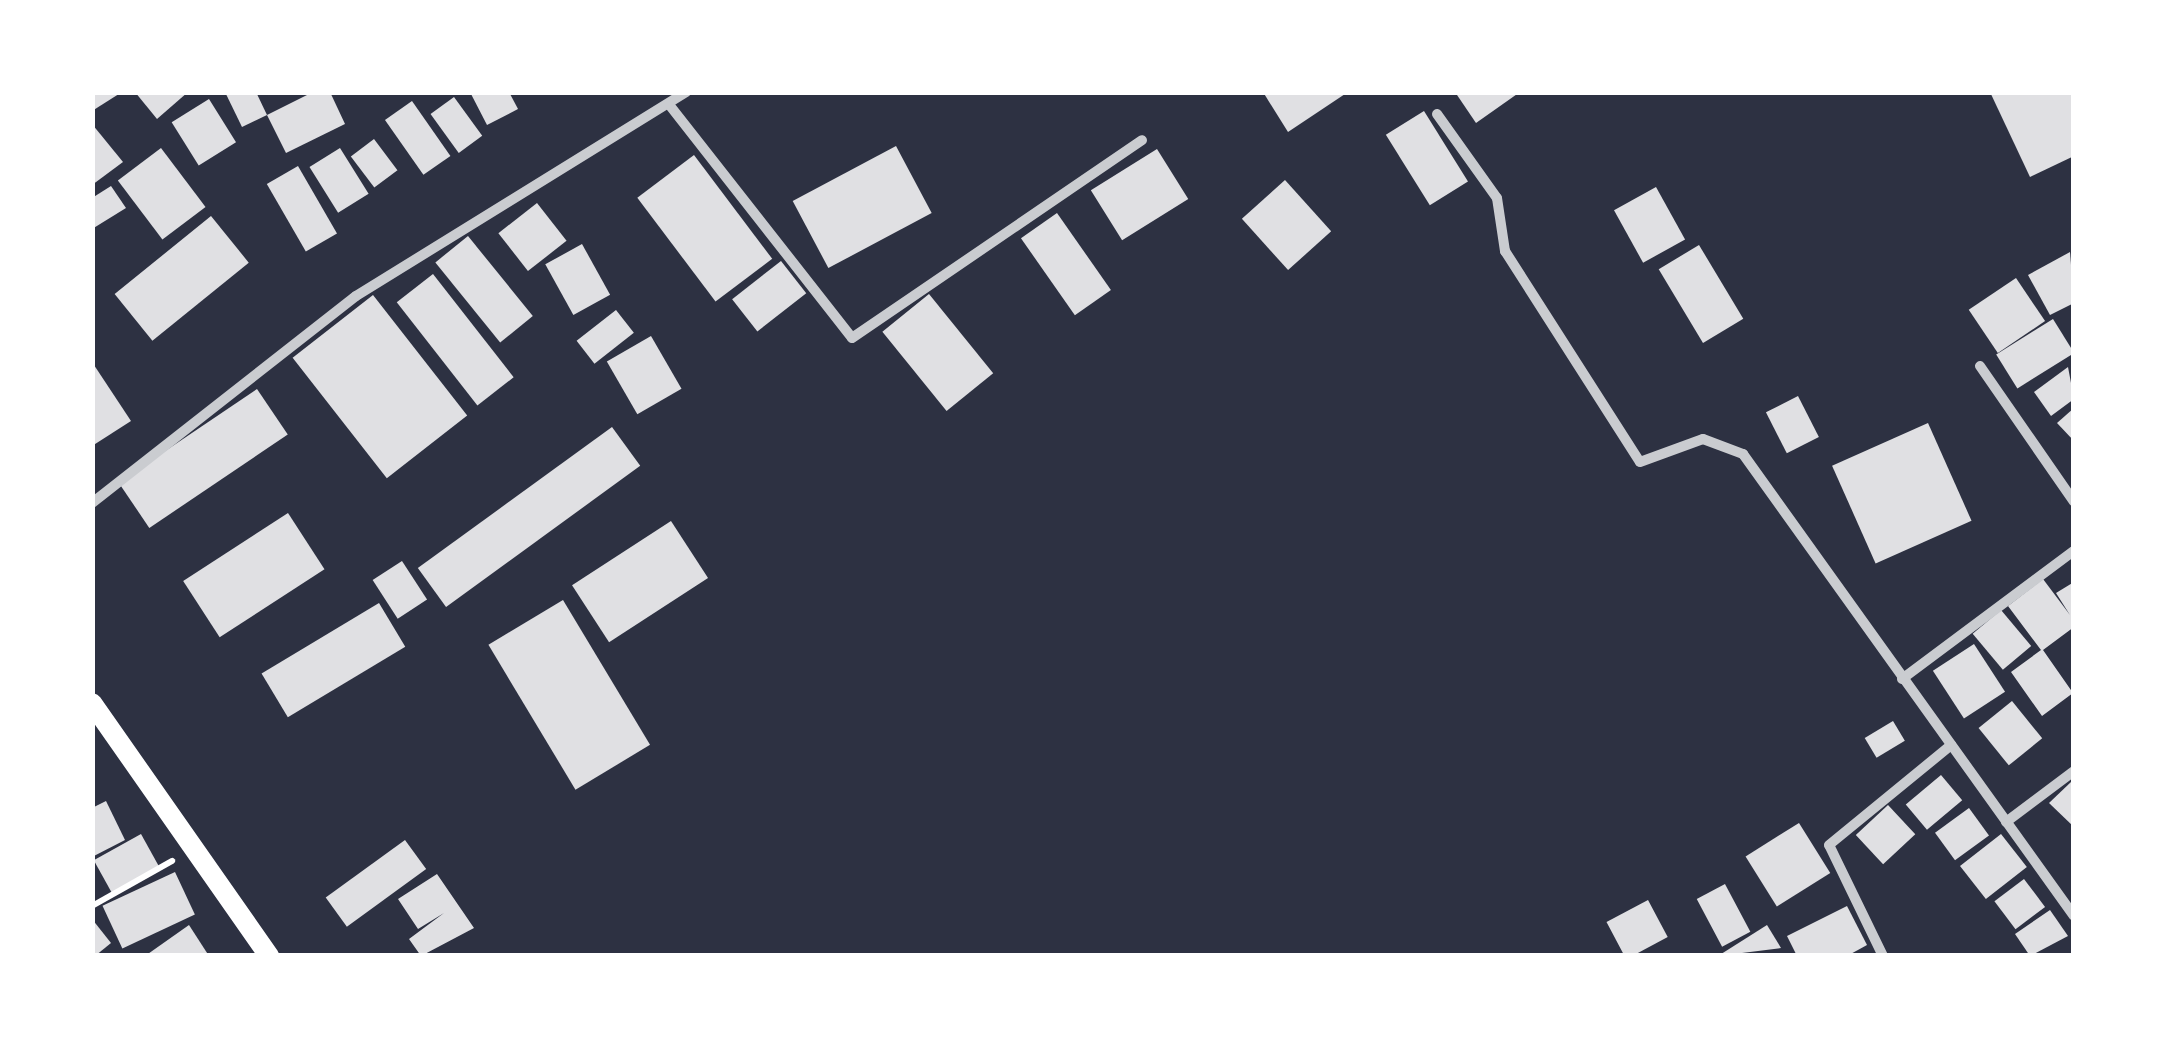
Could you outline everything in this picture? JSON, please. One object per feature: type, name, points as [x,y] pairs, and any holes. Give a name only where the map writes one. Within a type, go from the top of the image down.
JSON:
[{"type":"main road","points":[[92,703],[269,956]]},
{"type":"street","points":[[92,503],[356,296],[671,106],[686,92]]},
{"type":"street","points":[[671,106],[852,338],[1142,140]]},
{"type":"street","points":[[1437,114],[1497,198],[1505,251],[1640,462],[1702,439],[1743,454],[2074,916]]},
{"type":"street","points":[[1980,366],[2074,502]]},
{"type":"street","points":[[1902,679],[2074,551]]},
{"type":"street","points":[[1882,956],[1829,845],[1950,745]]},
{"type":"street","points":[[2006,822],[2074,770]]},
{"type":"path","points":[[92,906],[195,848]]},
{"type":"building","points":[[92,92],[122,92],[92,111]]},
{"type":"building","points":[[135,92],[188,92],[157,119]]},
{"type":"building","points":[[225,92],[256,92],[267,115],[242,127]]},
{"type":"building","points":[[313,92],[330,92],[345,124],[286,153],[267,115]]},
{"type":"building","points":[[470,92],[509,92],[518,109],[487,125]]},
{"type":"building","points":[[1263,92],[1348,92],[1288,132]]},
{"type":"building","points":[[1455,92],[1520,92],[1476,123]]},
{"type":"building","points":[[1990,92],[2074,92],[2074,156],[2030,177]]},
{"type":"building","points":[[454,97],[482,136],[459,153],[431,114]]},
{"type":"building","points":[[209,99],[236,142],[199,166],[172,122]]},
{"type":"building","points":[[412,101],[450,156],[423,175],[385,120]]},
{"type":"building","points":[[1424,111],[1468,181],[1430,205],[1386,135]]},
{"type":"building","points":[[92,124],[123,162],[92,185]]},
{"type":"building","points":[[374,139],[397,170],[374,188],[351,156]]},
{"type":"building","points":[[896,146],[932,213],[828,268],[793,201]]},
{"type":"building","points":[[161,148],[206,207],[162,240],[118,180]]},
{"type":"building","points":[[340,148],[369,194],[338,213],[309,167]]},
{"type":"building","points":[[1157,149],[1188,199],[1122,240],[1091,190]]},
{"type":"building","points":[[694,155],[772,259],[716,302],[637,198]]},
{"type":"building","points":[[298,166],[337,234],[306,252],[267,184]]},
{"type":"building","points":[[1285,180],[1331,231],[1288,270],[1242,219]]},
{"type":"building","points":[[111,186],[126,208],[92,229],[92,198]]},
{"type":"building","points":[[1656,187],[1685,239],[1643,263],[1614,210]]},
{"type":"building","points":[[537,203],[567,241],[528,271],[498,233]]},
{"type":"building","points":[[1057,213],[1111,290],[1075,315],[1021,238]]},
{"type":"building","points":[[211,216],[249,263],[152,341],[115,294]]},
{"type":"building","points":[[468,236],[533,316],[500,342],[435,262]]},
{"type":"building","points":[[582,244],[610,295],[573,315],[545,264]]},
{"type":"building","points":[[1699,245],[1743,319],[1703,343],[1659,269]]},
{"type":"building","points":[[2070,252],[2074,303],[2050,315],[2028,275]]},
{"type":"building","points":[[781,261],[806,293],[757,331],[732,299]]},
{"type":"building","points":[[433,274],[514,377],[477,406],[397,302]]},
{"type":"building","points":[[2016,278],[2045,321],[1998,353],[1969,310]]},
{"type":"building","points":[[929,294],[993,373],[947,411],[882,332]]},
{"type":"building","points":[[373,295],[467,416],[387,478],[293,358]]},
{"type":"building","points":[[616,310],[634,333],[594,364],[577,341]]},
{"type":"building","points":[[2053,319],[2074,353],[2017,388],[1996,355]]},
{"type":"building","points":[[651,336],[682,389],[637,414],[607,362]]},
{"type":"building","points":[[92,362],[131,421],[92,446]]},
{"type":"building","points":[[2068,367],[2074,399],[2051,416],[2034,392]]},
{"type":"building","points":[[257,389],[288,435],[149,528],[119,482]]},
{"type":"building","points":[[1798,396],[1819,437],[1787,453],[1766,412]]},
{"type":"building","points":[[2074,408],[2074,441],[2057,423]]},
{"type":"building","points":[[1928,423],[1972,521],[1876,563],[1832,466]]},
{"type":"building","points":[[612,427],[640,466],[446,607],[418,568]]},
{"type":"building","points":[[288,513],[324,569],[220,637],[183,581]]},
{"type":"building","points":[[671,521],[708,578],[609,642],[572,585]]},
{"type":"building","points":[[402,561],[427,600],[398,619],[373,580]]},
{"type":"building","points":[[2043,579],[2070,615],[2056,593],[2074,582],[2074,627],[2043,650],[2073,693],[2042,716],[2011,672],[2041,650],[2008,606]]},
{"type":"building","points":[[563,600],[650,745],[575,790],[488,645]]},
{"type":"building","points":[[379,603],[405,647],[288,717],[262,674]]},
{"type":"building","points":[[2001,610],[2031,646],[2003,670],[1973,634]]},
{"type":"building","points":[[1974,644],[2005,692],[1964,718],[1933,671]]},
{"type":"building","points":[[2012,701],[2042,738],[2009,765],[1979,728]]},
{"type":"building","points":[[1893,721],[1905,741],[1877,758],[1865,738]]},
{"type":"building","points":[[1941,775],[1962,800],[1927,830],[1906,805]]},
{"type":"building","points":[[2071,782],[2074,784],[2074,827],[2049,803]]},
{"type":"building","points":[[106,801],[125,840],[92,857],[92,808]]},
{"type":"building","points":[[1888,805],[1915,834],[1883,864],[1856,835]]},
{"type":"building","points":[[1969,808],[1989,836],[1955,860],[1935,833]]},
{"type":"building","points":[[1799,823],[1830,873],[1777,906],[1746,856]]},
{"type":"building","points":[[141,834],[159,867],[112,893],[94,860]]},
{"type":"building","points":[[2001,834],[2027,867],[1986,899],[1960,866]]},
{"type":"building","points":[[405,840],[426,869],[347,927],[326,898]]},
{"type":"building","points":[[175,872],[195,915],[122,948],[102,906]]},
{"type":"building","points":[[437,874],[474,928],[421,956],[409,939],[444,913],[418,929],[398,899]]},
{"type":"building","points":[[2024,879],[2045,907],[2016,929],[1994,901]]},
{"type":"building","points":[[1725,884],[1750,932],[1722,947],[1697,899]]},
{"type":"building","points":[[1648,900],[1668,937],[1632,956],[1625,956],[1607,922]]},
{"type":"building","points":[[1847,906],[1867,945],[1847,956],[1797,956],[1787,936]]},
{"type":"building","points":[[2050,910],[2068,936],[2030,956],[2015,934]]},
{"type":"building","points":[[92,919],[111,943],[95,956],[92,956]]},
{"type":"building","points":[[189,925],[209,956],[145,956]]},
{"type":"building","points":[[1767,925],[1781,948],[1718,956]]}]
